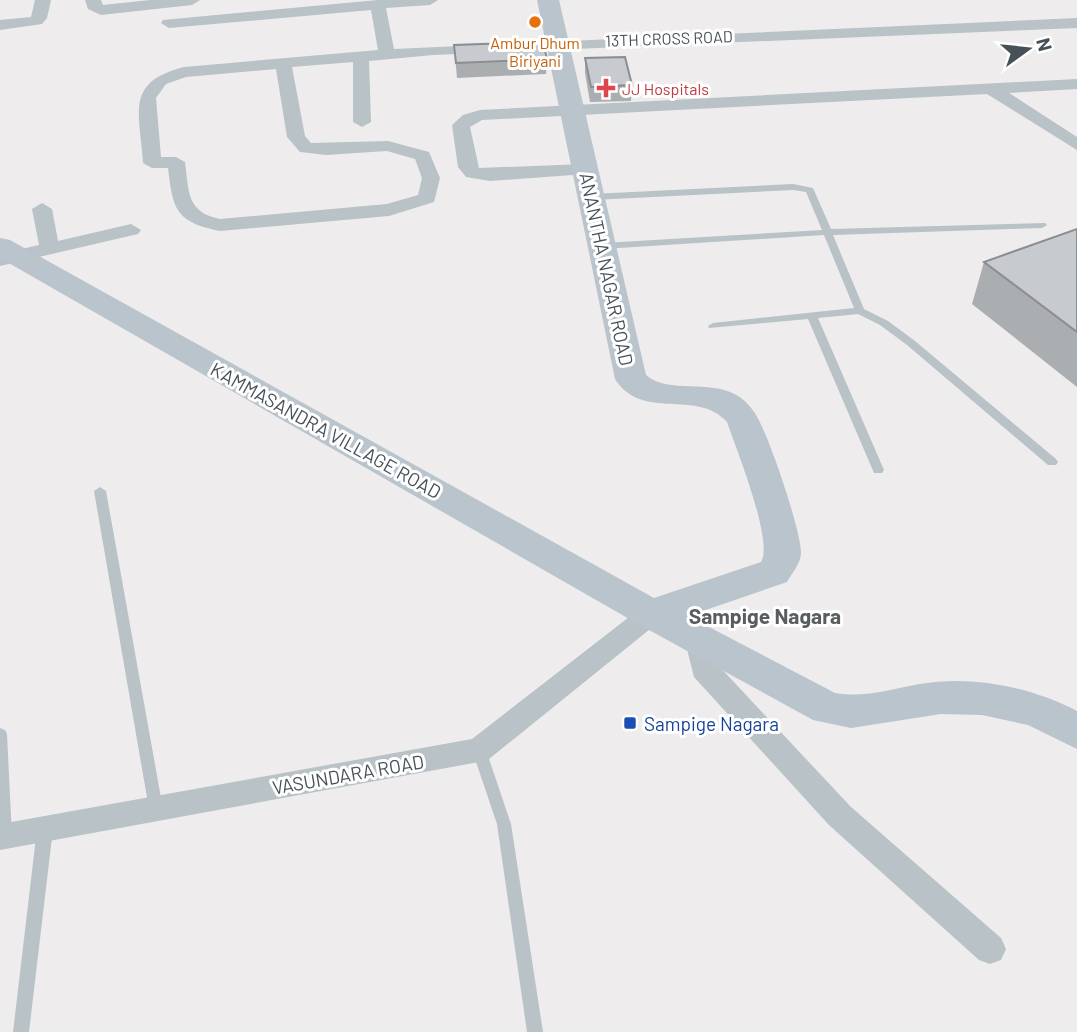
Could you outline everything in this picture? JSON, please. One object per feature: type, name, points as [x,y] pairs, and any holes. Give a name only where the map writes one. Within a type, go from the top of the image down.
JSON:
[{"type":"street","points":[[0,25],[36,21],[40,18],[43,0]]},
{"type":"street","points":[[93,0],[93,6],[101,10],[192,0]]},
{"type":"street","points":[[169,23],[430,0]]},
{"type":"street","name":"ANANTHA NAGAR ROAD","points":[[548,0],[631,379],[637,387],[648,392],[707,394],[720,398],[737,410],[742,418],[783,546],[783,556],[774,572],[651,614]]},
{"type":"street","points":[[378,5],[387,55]]},
{"type":"street","name":"13TH CROSS ROAD","points":[[283,63],[296,136],[306,148],[326,150],[388,146],[423,156],[431,178],[427,198],[389,210],[220,225],[198,222],[183,207],[176,162],[152,163],[147,97],[160,80],[184,72],[283,63],[557,43],[1077,23]]},
{"type":"street","points":[[361,58],[362,122]]},
{"type":"street","points":[[589,183],[473,173],[467,167],[461,125],[480,116],[1077,84]]},
{"type":"street","points":[[990,88],[1077,145]]},
{"type":"street","points":[[42,209],[50,249]]},
{"type":"street","points":[[6,254],[50,249],[131,230]]},
{"type":"street","name":"KAMMASANDRA VILLAGE ROAD","points":[[6,254],[651,614]]},
{"type":"street","points":[[651,614],[827,708],[841,712],[858,713],[927,699],[982,699],[1042,713],[1077,732]]},
{"type":"street","name":"VASUNDARA ROAD","points":[[2,837],[478,750],[651,614]]},
{"type":"street","points":[[698,641],[704,669],[840,816],[990,949]]},
{"type":"lane","points":[[589,183],[793,187],[810,190],[860,311],[911,343],[1052,463]]},
{"type":"lane","points":[[603,246],[828,233],[1042,225]]},
{"type":"lane","points":[[713,326],[860,311]]},
{"type":"lane","points":[[812,315],[878,470]]},
{"type":"lane","points":[[100,491],[156,809]]},
{"type":"lane","points":[[0,734],[2,837]]},
{"type":"lane","points":[[478,750],[504,824],[535,1032]]},
{"type":"lane","points":[[21,1032],[45,829]]},
{"type":"building","points":[[543,42],[547,59],[456,63],[454,45]]},
{"type":"building","points":[[625,57],[632,85],[591,87],[585,58]]},
{"type":"building","points":[[1077,229],[1077,332],[984,262]]},
{"type":"place","name":"Ambur Dhum Biriyani","points":[[535,22]]},
{"type":"place","name":"JJ Hospitals","points":[[606,88]]},
{"type":"place","name":"Sampige Nagara","points":[[630,723]]},
{"type":"district","name":"Sampige Nagara","points":[[765,615]]}]
